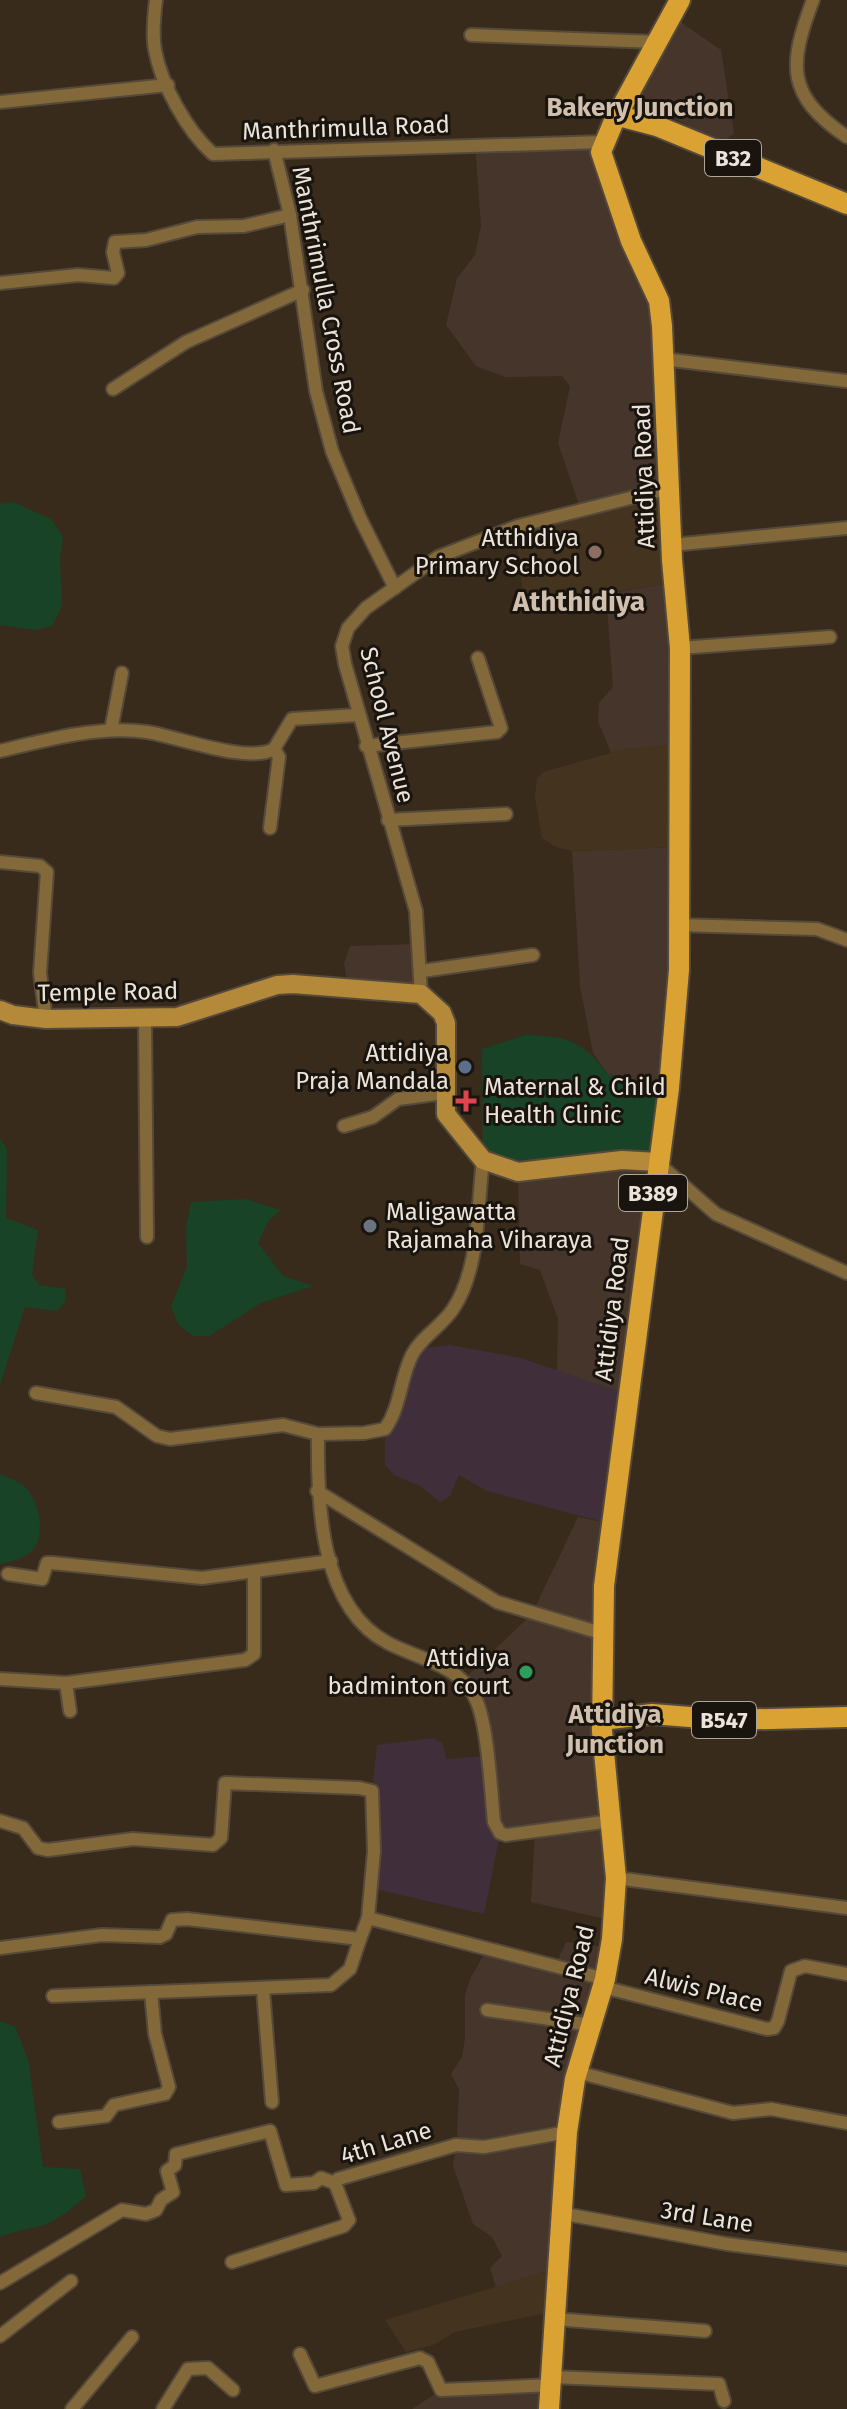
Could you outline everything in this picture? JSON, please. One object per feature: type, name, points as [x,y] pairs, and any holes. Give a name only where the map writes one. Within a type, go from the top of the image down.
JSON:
[{"type":"main road","points":[[603,142],[680,0]]},
{"type":"main road","name":"B32","points":[[619,116],[657,126],[847,204]]},
{"type":"main road","name":"Attidiya Road","points":[[549,2409],[567,2132],[577,2072],[604,1983],[612,1939],[616,1878],[602,1720],[601,1633],[611,1524],[675,1017],[682,807],[680,648],[659,301],[631,241],[601,152],[603,142]]},
{"type":"main road","name":"B547","points":[[602,1720],[652,1714],[728,1720],[847,1717]]},
{"type":"street","name":"Manthrimulla Road","points":[[156,0],[154,49],[168,85],[197,136],[213,154],[603,142]]},
{"type":"street","points":[[813,0],[796,47],[799,86],[825,122],[847,137]]},
{"type":"street","points":[[471,35],[657,42]]},
{"type":"street","points":[[0,102],[168,85]]},
{"type":"street","name":"Manthrimulla Cross Road","points":[[274,150],[290,215],[316,391],[332,451],[360,518],[395,588]]},
{"type":"street","points":[[0,283],[78,275],[114,278],[118,273],[113,252],[115,242],[146,240],[197,227],[244,226],[290,215]]},
{"type":"street","points":[[113,389],[186,342],[303,290]]},
{"type":"street","points":[[663,359],[847,381]]},
{"type":"street","name":"School Avenue","points":[[421,994],[416,911],[358,715],[342,646],[348,628],[366,608],[438,557],[518,526],[670,488]]},
{"type":"street","points":[[672,545],[847,528]]},
{"type":"street","points":[[680,648],[830,637]]},
{"type":"street","points":[[366,746],[497,732],[501,728],[478,658]]},
{"type":"street","points":[[111,730],[122,673]]},
{"type":"street","points":[[0,751],[111,730],[146,732],[255,755],[274,749],[292,719],[358,715]]},
{"type":"street","points":[[270,828],[279,757],[274,749]]},
{"type":"street","points":[[388,820],[506,814]]},
{"type":"street","points":[[0,862],[40,866],[47,872],[40,973],[46,1019]]},
{"type":"street","points":[[679,925],[817,929],[847,940]]},
{"type":"street","points":[[422,971],[533,955]]},
{"type":"street","name":"Temple Road","points":[[0,1010],[13,1015],[46,1019],[145,1020],[193,1013],[277,985],[421,994]]},
{"type":"street","points":[[421,994],[442,1013],[446,1023],[446,1114],[483,1160],[518,1172],[622,1160],[658,1162],[716,1214],[847,1273]]},
{"type":"street","points":[[145,1020],[147,1237]]},
{"type":"street","points":[[344,1126],[373,1117],[398,1099],[444,1093]]},
{"type":"street","points":[[36,1393],[116,1407],[157,1436],[170,1439],[283,1425],[318,1434],[364,1433],[385,1429],[396,1413],[406,1367],[415,1349],[453,1309],[467,1278],[483,1160]]},
{"type":"street","points":[[318,1434],[320,1524],[331,1561],[354,1616],[373,1633],[451,1671],[477,1701],[494,1822],[500,1833],[506,1835],[611,1821]]},
{"type":"street","points":[[317,1491],[497,1602],[601,1633]]},
{"type":"street","points":[[8,1574],[42,1579],[47,1563],[52,1563],[202,1578],[331,1561]]},
{"type":"street","points":[[0,1679],[66,1683],[245,1660],[254,1654],[254,1572]]},
{"type":"street","points":[[66,1683],[70,1711]]},
{"type":"street","points":[[0,1821],[23,1828],[38,1848],[48,1850],[133,1839],[213,1845],[221,1838],[225,1783],[372,1791],[374,1851],[368,1918],[350,1969],[331,1985],[53,1996]]},
{"type":"street","points":[[616,1878],[847,1908]]},
{"type":"street","points":[[368,1918],[604,1983]]},
{"type":"street","points":[[0,1948],[102,1935],[160,1937],[166,1934],[172,1920],[187,1919],[360,1939]]},
{"type":"street","name":"Alwis Place","points":[[604,1983],[767,2029],[774,2028],[778,2021],[791,1971],[805,1966],[847,1974]]},
{"type":"street","points":[[263,1989],[272,2102]]},
{"type":"street","points":[[59,2122],[106,2116],[114,2105],[165,2094],[169,2087],[155,2034],[151,1992]]},
{"type":"street","points":[[487,2010],[591,2025]]},
{"type":"street","points":[[577,2072],[733,2113],[771,2109],[847,2123]]},
{"type":"street","points":[[0,2283],[122,2210],[146,2214],[156,2210],[161,2200],[173,2192],[167,2171],[175,2165],[176,2154],[270,2131],[286,2185],[314,2183],[321,2178],[335,2183]]},
{"type":"street","name":"4th Lane","points":[[232,2262],[344,2226],[349,2220],[335,2183],[352,2175],[456,2145],[484,2147],[567,2132]]},
{"type":"street","name":"3rd Lane","points":[[560,2213],[727,2244],[847,2259]]},
{"type":"street","points":[[0,2336],[71,2281]]},
{"type":"street","points":[[555,2319],[705,2331]]},
{"type":"street","points":[[72,2409],[132,2337]]},
{"type":"street","points":[[300,2354],[315,2386],[420,2358],[428,2362],[441,2390],[552,2381],[719,2384],[724,2401]]},
{"type":"street","points":[[163,2409],[188,2369],[208,2368],[233,2390]]},
{"type":"shaded area","points":[[679,21],[721,50],[734,133],[722,144],[640,100],[641,92]]},
{"type":"shaded area","points":[[603,142],[653,285],[670,488],[581,511],[558,443],[570,386],[562,376],[505,377],[476,366],[446,325],[457,278],[475,255],[481,225],[475,145]]},
{"type":"shaded area","name":"Atthidiya Primary School","points":[[670,488],[675,582],[529,606],[522,586],[516,542],[518,526]]},
{"type":"shaded area","points":[[675,582],[681,744],[611,753],[598,721],[599,703],[613,687],[606,594]]},
{"type":"shaded area","points":[[681,744],[680,847],[572,851],[556,847],[542,838],[535,798],[537,779],[543,772],[625,749]]},
{"type":"shaded area","points":[[680,847],[669,1088],[608,1074],[593,1053],[580,986],[572,851]]},
{"type":"shaded area","points":[[420,944],[422,990],[348,988],[344,963],[350,946]]},
{"type":"shaded area","points":[[658,1162],[628,1395],[557,1371],[558,1319],[540,1270],[520,1264],[518,1172]]},
{"type":"shaded area","points":[[450,1345],[521,1358],[628,1395],[611,1524],[487,1491],[459,1475],[450,1496],[440,1502],[420,1486],[394,1475],[385,1465],[385,1429],[415,1349]]},
{"type":"shaded area","points":[[578,1517],[611,1524],[604,1586],[614,1921],[531,1902],[535,1833],[500,1833],[477,1701],[462,1681],[532,1614]]},
{"type":"shaded area","points":[[433,1738],[442,1743],[446,1759],[486,1756],[500,1833],[484,1914],[371,1888],[372,1791],[377,1745]]},
{"type":"shaded area","points":[[566,1942],[611,1948],[577,2072],[555,2269],[496,2287],[490,2268],[502,2256],[492,2237],[473,2224],[453,2166],[456,2145],[462,2144],[457,2134],[459,2089],[451,2074],[462,2057],[465,1995],[487,1949],[555,1966]]},
{"type":"shaded area","points":[[555,2269],[556,2311],[455,2332],[433,2345],[406,2352],[385,2320]]},
{"type":"shaded area","points":[[552,2385],[549,2409],[412,2409],[441,2390]]},
{"type":"green space","points":[[13,502],[51,519],[63,537],[60,557],[62,606],[52,626],[35,630],[0,625],[0,504]]},
{"type":"green space","points":[[525,1035],[573,1042],[590,1054],[608,1074],[669,1088],[658,1162],[568,1167],[483,1160],[482,1049]]},
{"type":"green space","points":[[0,1138],[7,1149],[6,1218],[38,1230],[32,1274],[39,1285],[66,1289],[65,1302],[57,1311],[25,1307],[0,1385]]},
{"type":"green space","points":[[245,1199],[281,1210],[269,1220],[258,1243],[283,1276],[313,1286],[261,1303],[209,1336],[193,1336],[178,1324],[171,1307],[187,1266],[186,1228],[191,1202]]},
{"type":"green space","points":[[0,1474],[28,1491],[36,1506],[40,1525],[33,1549],[14,1561],[0,1564]]},
{"type":"green space","points":[[0,2021],[15,2027],[28,2059],[43,2167],[80,2169],[86,2196],[49,2223],[0,2237]]},
{"type":"place","name":"Atthidiya Primary School","points":[[595,552]]},
{"type":"place","name":"Attidiya Praja Mandala","points":[[465,1067]]},
{"type":"place","name":"Maternal & Child Health Clinic","points":[[466,1101]]},
{"type":"place","name":"Maligawatta Rajamaha Viharaya","points":[[370,1226]]},
{"type":"place","name":"Attidiya badminton court","points":[[526,1672]]},
{"type":"district","name":"Bakery Junction","points":[[640,107]]},
{"type":"district","name":"Aththidiya","points":[[579,601]]},
{"type":"district","name":"Attidiya Junction","points":[[615,1729]]}]
